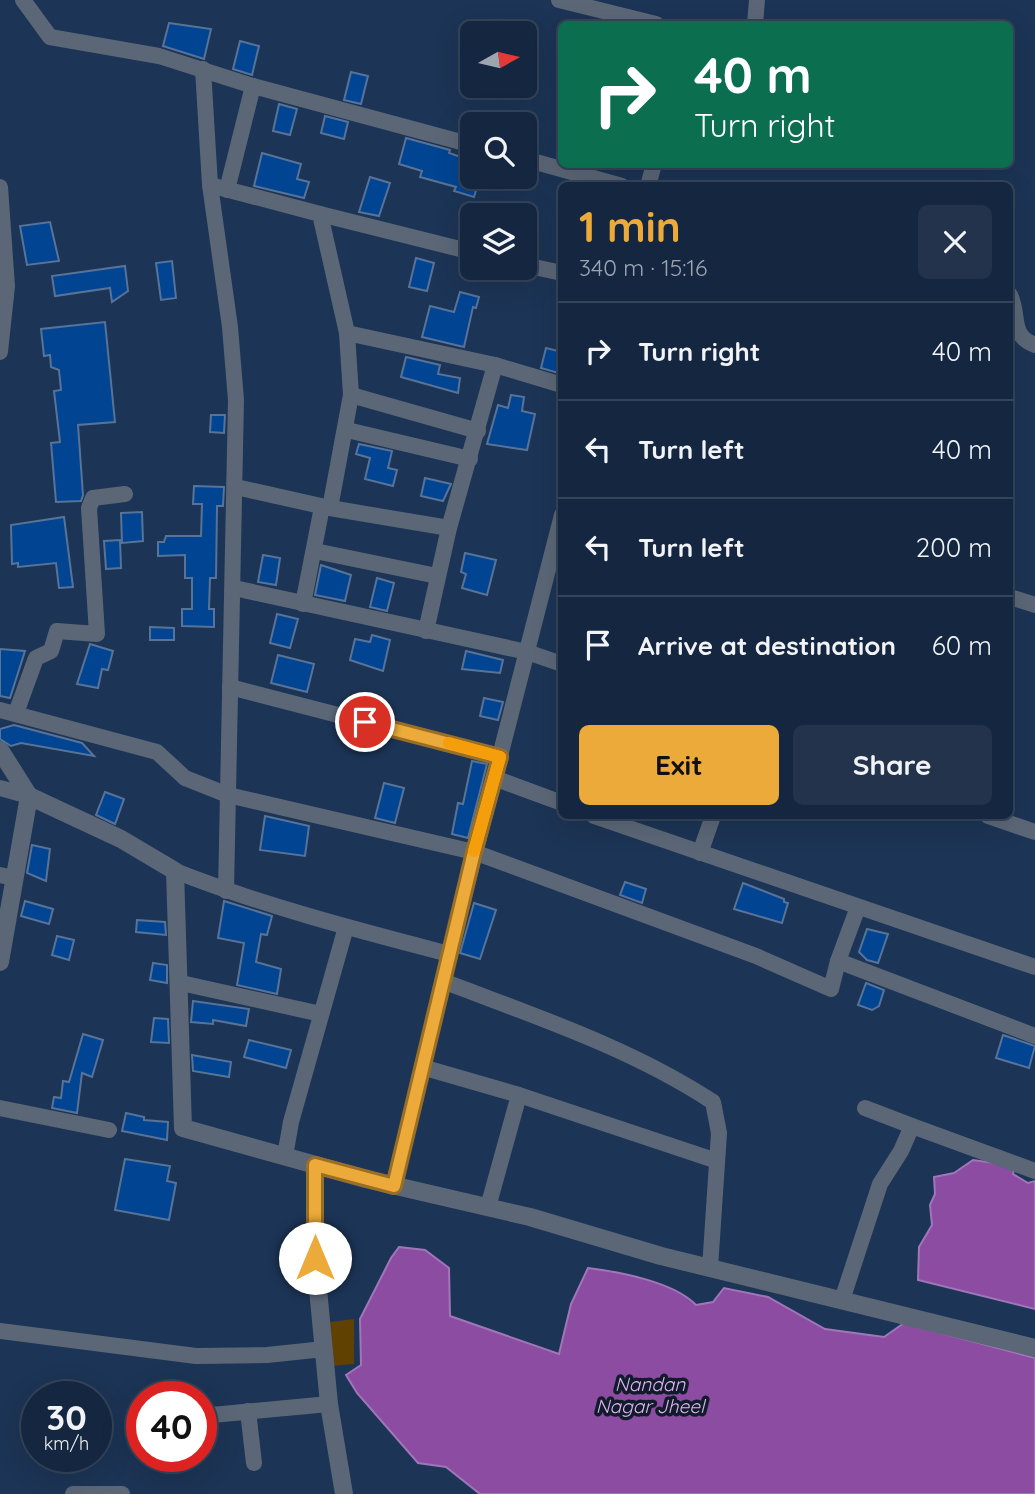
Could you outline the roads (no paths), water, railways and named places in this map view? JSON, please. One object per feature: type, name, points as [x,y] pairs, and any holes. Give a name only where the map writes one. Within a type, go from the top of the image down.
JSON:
[{"type":"street","points":[[23,0],[50,37],[134,51],[460,142]]},
{"type":"street","points":[[559,0],[644,21]]},
{"type":"street","points":[[755,21],[757,0]]},
{"type":"street","points":[[203,69],[210,185],[233,357],[236,487],[226,891]]},
{"type":"street","points":[[227,190],[253,86]]},
{"type":"street","points":[[537,162],[608,182]]},
{"type":"street","points":[[210,185],[460,249]]},
{"type":"street","points":[[0,187],[7,286],[0,352]]},
{"type":"street","points":[[303,604],[347,430],[351,395],[347,333],[320,214]]},
{"type":"street","points":[[537,268],[558,272]]},
{"type":"street","points":[[1013,312],[1020,337],[1035,345]]},
{"type":"street","points":[[347,333],[495,365],[558,384]]},
{"type":"street","points":[[426,631],[449,528],[495,365]]},
{"type":"street","points":[[351,395],[478,431]]},
{"type":"street","points":[[347,430],[470,459]]},
{"type":"street","points":[[236,487],[326,507],[449,528]]},
{"type":"street","points":[[125,494],[93,498],[90,502],[97,634],[57,631],[51,651],[36,658],[8,712],[157,752],[185,778],[228,795],[474,852],[756,956],[831,989],[838,961],[858,907]]},
{"type":"street","points":[[394,1186],[474,852],[527,652],[558,550]]},
{"type":"street","points":[[315,551],[437,576]]},
{"type":"street","points":[[234,589],[527,652],[558,663]]},
{"type":"street","points":[[1013,598],[1035,605]]},
{"type":"street","points":[[230,687],[500,757]]},
{"type":"street","points":[[0,750],[29,796],[7,876],[0,962]]},
{"type":"street","points":[[494,778],[558,802]]},
{"type":"street","points":[[0,788],[29,796],[121,839],[176,871],[226,891],[449,954]]},
{"type":"street","points":[[603,819],[1035,967]]},
{"type":"street","points":[[700,853],[712,819]]},
{"type":"street","points":[[997,819],[1035,832]]},
{"type":"street","points":[[176,871],[183,1128],[710,1268],[1035,1348]]},
{"type":"street","points":[[285,1156],[290,1122],[346,927]]},
{"type":"street","points":[[838,961],[1035,1035]]},
{"type":"street","points":[[443,981],[619,1050],[713,1102],[719,1133],[710,1268]]},
{"type":"street","points":[[180,983],[321,1014]]},
{"type":"street","points":[[422,1067],[519,1095],[717,1161]]},
{"type":"street","points":[[488,1207],[519,1095]]},
{"type":"street","points":[[0,1108],[109,1130]]},
{"type":"street","points":[[864,1108],[1035,1171]]},
{"type":"street","points":[[842,1300],[880,1184],[901,1151],[912,1126]]},
{"type":"street","points":[[315,1165],[315,1258],[329,1404],[344,1494]]},
{"type":"street","points":[[0,1331],[196,1356],[267,1355],[324,1349]]},
{"type":"street","points":[[217,1414],[329,1404]]},
{"type":"street","points":[[248,1411],[254,1463]]},
{"type":"street","points":[[73,1494],[122,1494]]},
{"type":"water","points":[[973,1160],[1015,1166],[1013,1174],[1028,1183],[1035,1181],[1035,1309],[918,1280],[919,1247],[932,1225],[930,1205],[935,1194],[934,1177],[954,1173]]},
{"type":"water","name":"Nandan Nagar Jheel","points":[[399,1247],[425,1250],[449,1268],[450,1316],[559,1354],[571,1304],[588,1268],[630,1275],[661,1284],[696,1305],[713,1302],[724,1288],[768,1297],[825,1329],[884,1337],[904,1323],[1035,1358],[1035,1494],[480,1494],[446,1467],[418,1463],[357,1393],[346,1375],[361,1365],[360,1319]]}]
